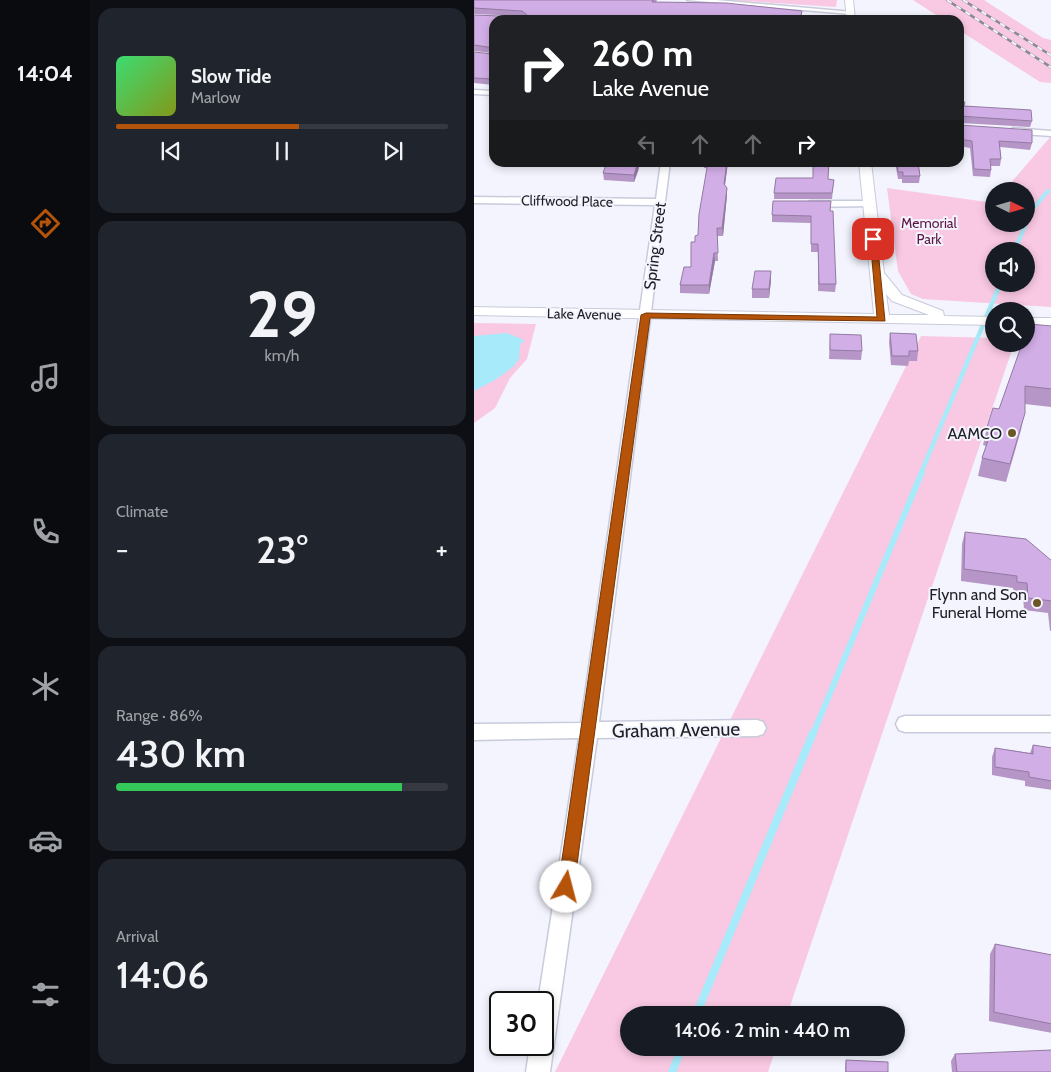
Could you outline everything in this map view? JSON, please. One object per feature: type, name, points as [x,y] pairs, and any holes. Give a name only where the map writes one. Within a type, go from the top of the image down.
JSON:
[{"type":"street","points":[[690,0],[840,15]]},
{"type":"street","points":[[849,0],[850,15]]},
{"type":"street","points":[[474,92],[489,93]]},
{"type":"street","points":[[1005,130],[1051,134]]},
{"type":"street","name":"Spring Street","points":[[551,991],[589,732],[665,167]]},
{"type":"street","points":[[865,167],[882,320]]},
{"type":"street","name":"Cliffwood Place","points":[[474,200],[660,202]]},
{"type":"street","points":[[803,204],[869,204]]},
{"type":"street","points":[[877,274],[893,294],[909,304],[926,311],[969,320]]},
{"type":"street","name":"Lake Avenue","points":[[474,311],[985,321]]},
{"type":"street","points":[[905,724],[1051,724]]},
{"type":"street","name":"Graham Avenue","points":[[474,732],[589,732],[757,728]]},
{"type":"street","name":"Spring Street","points":[[538,1072],[541,1056]]},
{"type":"green space","points":[[729,0],[837,0],[836,7]]},
{"type":"green space","points":[[913,0],[984,0],[1043,38],[1051,40],[1051,83],[1040,82],[964,33],[964,15],[936,15]]},
{"type":"green space","name":"Memorial Park","points":[[1051,136],[1051,307],[1035,306],[1035,302],[985,303],[923,299],[911,294],[898,271],[887,188],[985,202],[985,232],[1035,232],[1035,182],[1012,182]]},
{"type":"green space","points":[[474,323],[536,324],[527,359],[510,378],[495,408],[474,423]]},
{"type":"green space","points":[[921,336],[985,338],[985,352],[1011,352],[790,1006],[620,1006],[620,1056],[773,1056],[768,1072],[555,1072]]},
{"type":"water","points":[[507,333],[524,340],[520,345],[519,359],[513,367],[495,380],[474,391],[474,336]]},
{"type":"building","points":[[474,0],[653,0],[652,2],[726,3],[802,11],[801,15],[527,15],[522,11],[474,8]]},
{"type":"building","points":[[474,15],[489,16],[489,47],[474,45]]},
{"type":"building","points":[[474,52],[489,54],[489,79],[474,78]]},
{"type":"building","points":[[964,106],[1031,110],[1032,121],[964,116]]},
{"type":"building","points":[[964,125],[1032,130],[1032,143],[999,141],[1001,159],[990,159],[991,170],[974,169],[972,141],[964,140]]},
{"type":"building","points":[[605,167],[636,167],[634,175],[603,173]]},
{"type":"building","points":[[707,167],[726,167],[724,184],[727,188],[722,228],[717,228],[718,253],[714,253],[709,285],[680,285],[684,267],[691,267],[691,242],[695,242],[695,236],[698,235],[699,214]]},
{"type":"building","points":[[813,167],[829,167],[828,179],[834,180],[832,193],[774,193],[776,178],[813,178]]},
{"type":"building","points":[[898,167],[919,167],[920,176],[903,176],[903,172],[898,172]]},
{"type":"building","points":[[773,201],[831,201],[830,211],[833,211],[836,284],[819,284],[818,244],[811,244],[811,216],[772,215]]},
{"type":"building","points":[[755,271],[771,271],[769,289],[752,289]]},
{"type":"building","points":[[1035,325],[1052,326],[1052,389],[1025,386],[1025,413],[1010,464],[982,458],[992,429],[987,427],[993,408],[999,409],[1019,352],[1035,352]]},
{"type":"building","points":[[890,333],[916,334],[918,351],[909,351],[909,356],[892,356]]},
{"type":"building","points":[[830,334],[861,335],[862,351],[830,350]]},
{"type":"building","points":[[965,532],[1026,539],[1052,561],[1052,601],[1028,598],[1027,583],[1017,582],[1017,576],[964,569]]},
{"type":"building","points":[[1033,745],[1052,748],[1052,781],[1029,777],[1029,772],[995,767],[995,748],[1033,754]]},
{"type":"building","points":[[995,944],[1052,955],[1052,1024],[994,1012]]},
{"type":"building","points":[[1052,1050],[1052,1072],[957,1072],[955,1054]]},
{"type":"building","points":[[846,1060],[888,1062],[888,1072],[846,1072]]},
{"type":"waterway","points":[[1035,206],[1048,191]]},
{"type":"waterway","points":[[1018,242],[1022,232]]},
{"type":"waterway","points":[[921,473],[997,292]]},
{"type":"waterway","points":[[813,734],[922,472]]},
{"type":"waterway","points":[[700,1006],[813,733]]},
{"type":"waterway","points":[[672,1072],[679,1056]]},
{"type":"railway","points":[[947,0],[1052,68]]},
{"type":"railway","points":[[963,0],[1052,56]]},
{"type":"place","name":"AAMCO","points":[[1012,433]]},
{"type":"place","name":"Flynn and Son Funeral Home","points":[[1037,603]]},
{"type":"route","points":[[566,887],[646,315],[882,320],[873,239]]}]
